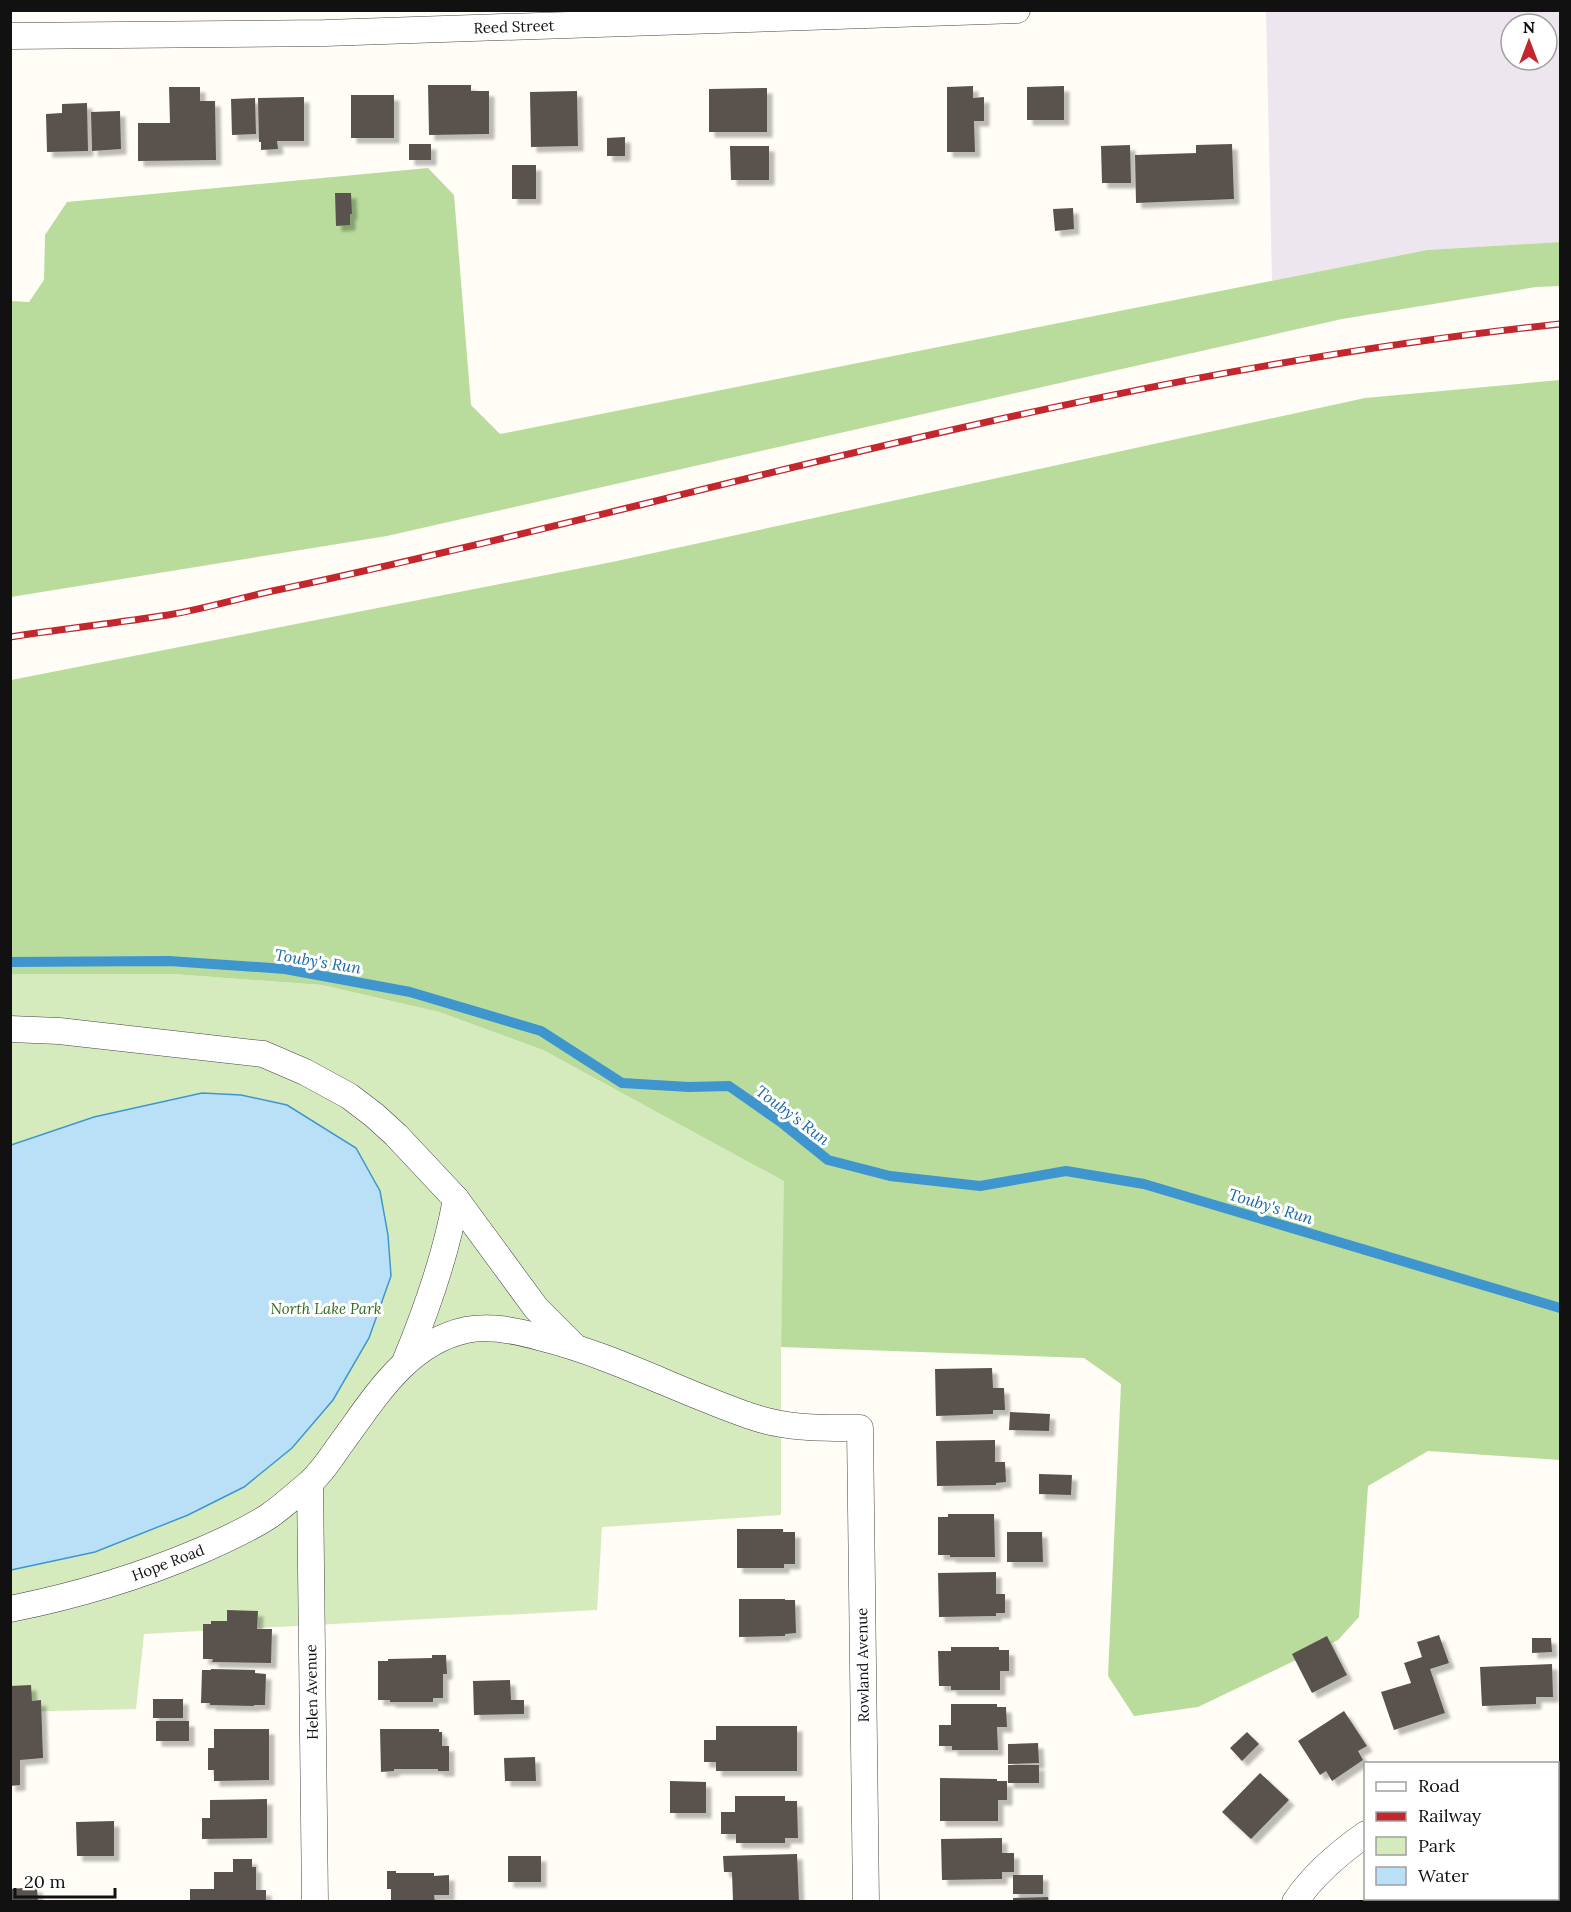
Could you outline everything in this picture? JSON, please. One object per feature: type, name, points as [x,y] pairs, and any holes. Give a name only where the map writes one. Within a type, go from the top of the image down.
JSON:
[{"type":"street","name":"Reed Street","points":[[10,36],[325,33],[1017,10]]},
{"type":"street","points":[[10,1029],[59,1031],[263,1054],[305,1072],[349,1096],[396,1135],[456,1199],[519,1287],[536,1308],[574,1346]]},
{"type":"street","points":[[405,1362],[425,1314],[444,1256],[456,1199]]},
{"type":"street","points":[[405,1362],[436,1341],[466,1330],[492,1328],[521,1332],[574,1346]]},
{"type":"street","name":"Rowland Avenue","points":[[574,1346],[751,1417],[797,1428],[860,1428],[866,1902]]},
{"type":"street","name":"Hope Road","points":[[10,1609],[104,1586],[174,1562],[224,1541],[269,1516],[309,1483],[405,1362]]},
{"type":"street","name":"Helen Avenue","points":[[309,1483],[315,1902]]},
{"type":"street","points":[[1295,1902],[1323,1870],[1364,1835]]},
{"type":"shaded area","points":[[1292,10],[1560,11],[1560,242],[1427,250],[1272,281],[1266,12]]},
{"type":"green space","points":[[428,168],[454,195],[471,405],[500,434],[1427,250],[1560,242],[1560,286],[1536,287],[1342,319],[387,536],[11,597],[11,301],[29,302],[44,280],[45,235],[67,202]]},
{"type":"green space","points":[[1560,380],[1560,1460],[1428,1451],[1368,1486],[1359,1617],[1338,1640],[1198,1707],[1134,1716],[1108,1676],[1121,1384],[1084,1358],[781,1347],[784,1181],[543,1050],[439,1012],[322,985],[173,974],[11,974],[11,680],[612,562],[1365,398]]},
{"type":"green space","name":"North Lake Park","points":[[10,974],[173,974],[322,985],[439,1012],[543,1050],[785,1181],[781,1347],[781,1515],[602,1527],[597,1610],[144,1634],[136,1709],[11,1712]]},
{"type":"water","points":[[202,1093],[241,1095],[287,1105],[356,1148],[380,1191],[388,1235],[391,1276],[369,1338],[333,1400],[292,1448],[244,1487],[188,1515],[95,1552],[11,1570],[11,1145],[94,1117]]},
{"type":"building","points":[[428,85],[471,85],[471,91],[489,91],[489,134],[429,135]]},
{"type":"building","points":[[973,86],[973,98],[984,97],[984,121],[974,121],[975,152],[947,152],[947,87]]},
{"type":"building","points":[[1064,86],[1064,120],[1027,120],[1027,87]]},
{"type":"building","points":[[169,87],[200,87],[200,101],[215,101],[216,160],[138,161],[138,123],[170,123]]},
{"type":"building","points":[[767,88],[767,132],[709,132],[709,89]]},
{"type":"building","points":[[577,91],[578,146],[531,147],[530,92]]},
{"type":"building","points":[[351,95],[394,95],[394,138],[351,138]]},
{"type":"building","points":[[304,97],[304,141],[277,141],[278,149],[261,150],[258,98]]},
{"type":"building","points":[[255,98],[256,134],[232,135],[231,99]]},
{"type":"building","points":[[87,103],[88,151],[47,152],[46,114],[62,113],[62,104]]},
{"type":"building","points":[[120,111],[121,149],[92,151],[91,112]]},
{"type":"building","points":[[625,137],[625,156],[607,156],[607,138]]},
{"type":"building","points":[[409,144],[431,144],[431,160],[409,160]]},
{"type":"building","points":[[1232,144],[1234,199],[1136,203],[1135,155],[1196,153],[1196,145]]},
{"type":"building","points":[[1130,145],[1131,183],[1102,183],[1101,146]]},
{"type":"building","points":[[730,146],[769,146],[769,180],[731,180]]},
{"type":"building","points":[[512,165],[536,165],[536,199],[512,199]]},
{"type":"building","points":[[335,193],[351,193],[350,225],[336,226]]},
{"type":"building","points":[[1073,208],[1074,229],[1055,231],[1053,209]]},
{"type":"building","points":[[992,1368],[993,1388],[1004,1388],[1005,1410],[993,1410],[993,1414],[936,1416],[935,1369]]},
{"type":"building","points":[[1010,1412],[1050,1414],[1049,1431],[1009,1430]]},
{"type":"building","points":[[995,1440],[995,1462],[1005,1462],[1006,1482],[996,1483],[996,1485],[937,1486],[936,1441]]},
{"type":"building","points":[[1039,1474],[1072,1475],[1071,1495],[1039,1494]]},
{"type":"building","points":[[948,1514],[994,1514],[995,1557],[938,1555],[938,1517],[948,1517]]},
{"type":"building","points":[[737,1529],[783,1529],[783,1532],[795,1532],[795,1564],[784,1564],[784,1568],[737,1568]]},
{"type":"building","points":[[1007,1532],[1042,1532],[1043,1562],[1007,1562]]},
{"type":"building","points":[[996,1572],[996,1594],[1005,1594],[1005,1613],[996,1613],[996,1616],[939,1617],[938,1573]]},
{"type":"building","points":[[739,1599],[795,1600],[796,1633],[785,1634],[785,1636],[739,1637]]},
{"type":"building","points":[[227,1610],[258,1611],[257,1629],[272,1629],[271,1663],[212,1662],[213,1659],[203,1659],[203,1624],[211,1624],[211,1621],[227,1621]]},
{"type":"building","points":[[1439,1635],[1449,1663],[1430,1669],[1445,1713],[1394,1730],[1381,1692],[1411,1683],[1404,1663],[1422,1657],[1417,1642]]},
{"type":"building","points":[[1327,1636],[1347,1675],[1312,1693],[1292,1654]]},
{"type":"building","points":[[1532,1638],[1551,1638],[1552,1652],[1532,1653]]},
{"type":"building","points":[[951,1647],[999,1647],[999,1650],[1009,1650],[1009,1671],[1000,1671],[1000,1690],[951,1690],[951,1686],[939,1686],[938,1651],[951,1651]]},
{"type":"building","points":[[432,1655],[446,1655],[447,1674],[443,1674],[443,1698],[433,1698],[433,1702],[378,1700],[378,1661],[432,1658]]},
{"type":"building","points":[[1552,1664],[1553,1697],[1536,1697],[1536,1704],[1482,1706],[1480,1667]]},
{"type":"building","points":[[202,1670],[255,1670],[255,1673],[266,1674],[265,1705],[201,1703]]},
{"type":"building","points":[[510,1680],[511,1700],[524,1700],[524,1714],[474,1715],[473,1681]]},
{"type":"building","points":[[31,1685],[32,1701],[41,1700],[43,1758],[20,1760],[20,1785],[10,1786],[10,1686]]},
{"type":"building","points":[[153,1699],[183,1699],[183,1718],[153,1718]]},
{"type":"building","points":[[951,1704],[997,1704],[997,1707],[1006,1707],[1007,1727],[997,1727],[998,1750],[952,1750],[952,1746],[939,1746],[939,1725],[951,1725]]},
{"type":"building","points":[[1344,1711],[1367,1746],[1358,1751],[1363,1760],[1332,1781],[1326,1771],[1320,1775],[1298,1741]]},
{"type":"building","points":[[156,1721],[189,1721],[189,1741],[156,1741]]},
{"type":"building","points":[[716,1726],[797,1726],[797,1771],[716,1771],[716,1762],[704,1762],[704,1740],[716,1740]]},
{"type":"building","points":[[214,1729],[269,1729],[269,1780],[214,1781],[214,1770],[208,1770],[208,1748],[214,1748]]},
{"type":"building","points":[[380,1729],[439,1729],[439,1732],[442,1732],[442,1746],[449,1746],[449,1771],[394,1769],[394,1771],[381,1772]]},
{"type":"building","points":[[1247,1732],[1259,1744],[1242,1761],[1230,1748]]},
{"type":"building","points":[[1038,1743],[1039,1763],[1008,1764],[1008,1744]]},
{"type":"building","points":[[535,1757],[536,1781],[505,1781],[504,1758]]},
{"type":"building","points":[[1008,1765],[1039,1765],[1039,1783],[1008,1783]]},
{"type":"building","points":[[1260,1773],[1289,1800],[1251,1839],[1222,1812]]},
{"type":"building","points":[[940,1778],[1007,1781],[1007,1800],[998,1800],[998,1821],[940,1821]]},
{"type":"building","points":[[670,1781],[706,1782],[706,1813],[670,1813]]},
{"type":"building","points":[[735,1796],[785,1796],[785,1801],[797,1801],[798,1838],[785,1838],[785,1843],[736,1843],[736,1834],[721,1834],[721,1812],[735,1812]]},
{"type":"building","points":[[267,1799],[267,1838],[202,1839],[202,1818],[210,1818],[210,1800]]},
{"type":"building","points":[[114,1821],[114,1856],[77,1856],[76,1822]]},
{"type":"building","points":[[1002,1838],[1002,1853],[1014,1853],[1014,1872],[1002,1872],[1002,1879],[942,1880],[941,1839]]},
{"type":"building","points":[[797,1854],[799,1902],[733,1902],[732,1872],[724,1872],[723,1856]]},
{"type":"building","points":[[508,1856],[541,1856],[541,1882],[508,1882]]},
{"type":"building","points":[[233,1859],[252,1859],[252,1867],[256,1867],[256,1890],[266,1890],[266,1902],[190,1902],[190,1889],[214,1889],[214,1872],[233,1872]]},
{"type":"building","points":[[387,1871],[434,1873],[434,1876],[449,1875],[449,1895],[434,1895],[435,1902],[391,1902],[391,1889],[387,1889]]},
{"type":"building","points":[[1013,1875],[1043,1875],[1043,1894],[1013,1894]]},
{"type":"building","points":[[37,1887],[38,1902],[10,1902],[10,1889]]},
{"type":"building","points":[[1048,1897],[1049,1902],[1013,1902],[1013,1898]]},
{"type":"building","points":[[1391,1900],[1452,1900],[1454,1902],[1389,1902]]},
{"type":"waterway","name":"Touby's Run","points":[[10,962],[169,961],[285,969],[410,992],[541,1031],[622,1083],[689,1087],[729,1086],[782,1123],[828,1160],[890,1176],[980,1186],[1066,1171],[1144,1184],[1560,1308]]},
{"type":"railway","points":[[10,637],[195,610],[463,548],[874,448],[1101,397],[1330,355],[1560,324]]}]
